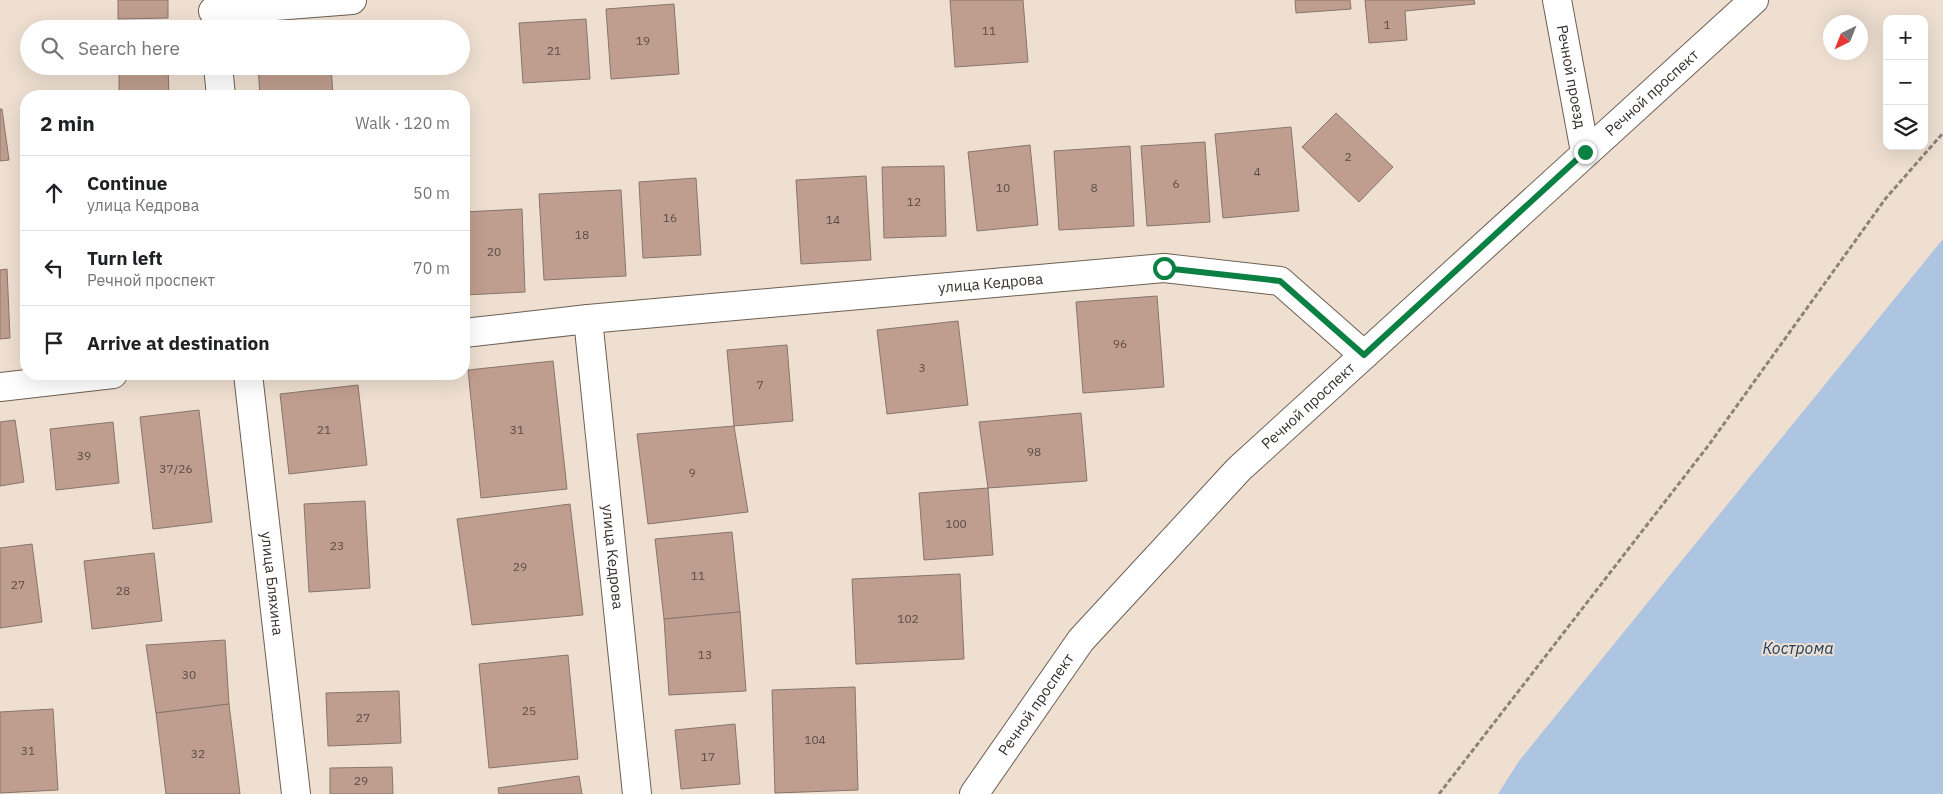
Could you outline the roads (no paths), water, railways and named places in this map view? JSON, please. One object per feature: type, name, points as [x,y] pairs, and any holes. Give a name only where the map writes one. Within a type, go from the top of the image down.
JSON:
[{"type":"street","points":[[213,13],[352,0]]},
{"type":"street","name":"Речной проезд","points":[[1557,0],[1585,152]]},
{"type":"street","name":"Речной проспект","points":[[974,794],[1081,640],[1239,469],[1754,0]]},
{"type":"street","points":[[219,75],[220,90]]},
{"type":"street","name":"улица Кедрова","points":[[470,332],[588,319],[1164,268],[1280,281],[1364,355]]},
{"type":"street","name":"улица Кедрова","points":[[588,319],[637,794]]},
{"type":"street","points":[[0,387],[61,380]]},
{"type":"street","name":"улица Бляхина","points":[[249,380],[296,794]]},
{"type":"water","name":"Кострома","points":[[1943,239],[1943,794],[1498,794],[1519,761]]}]
